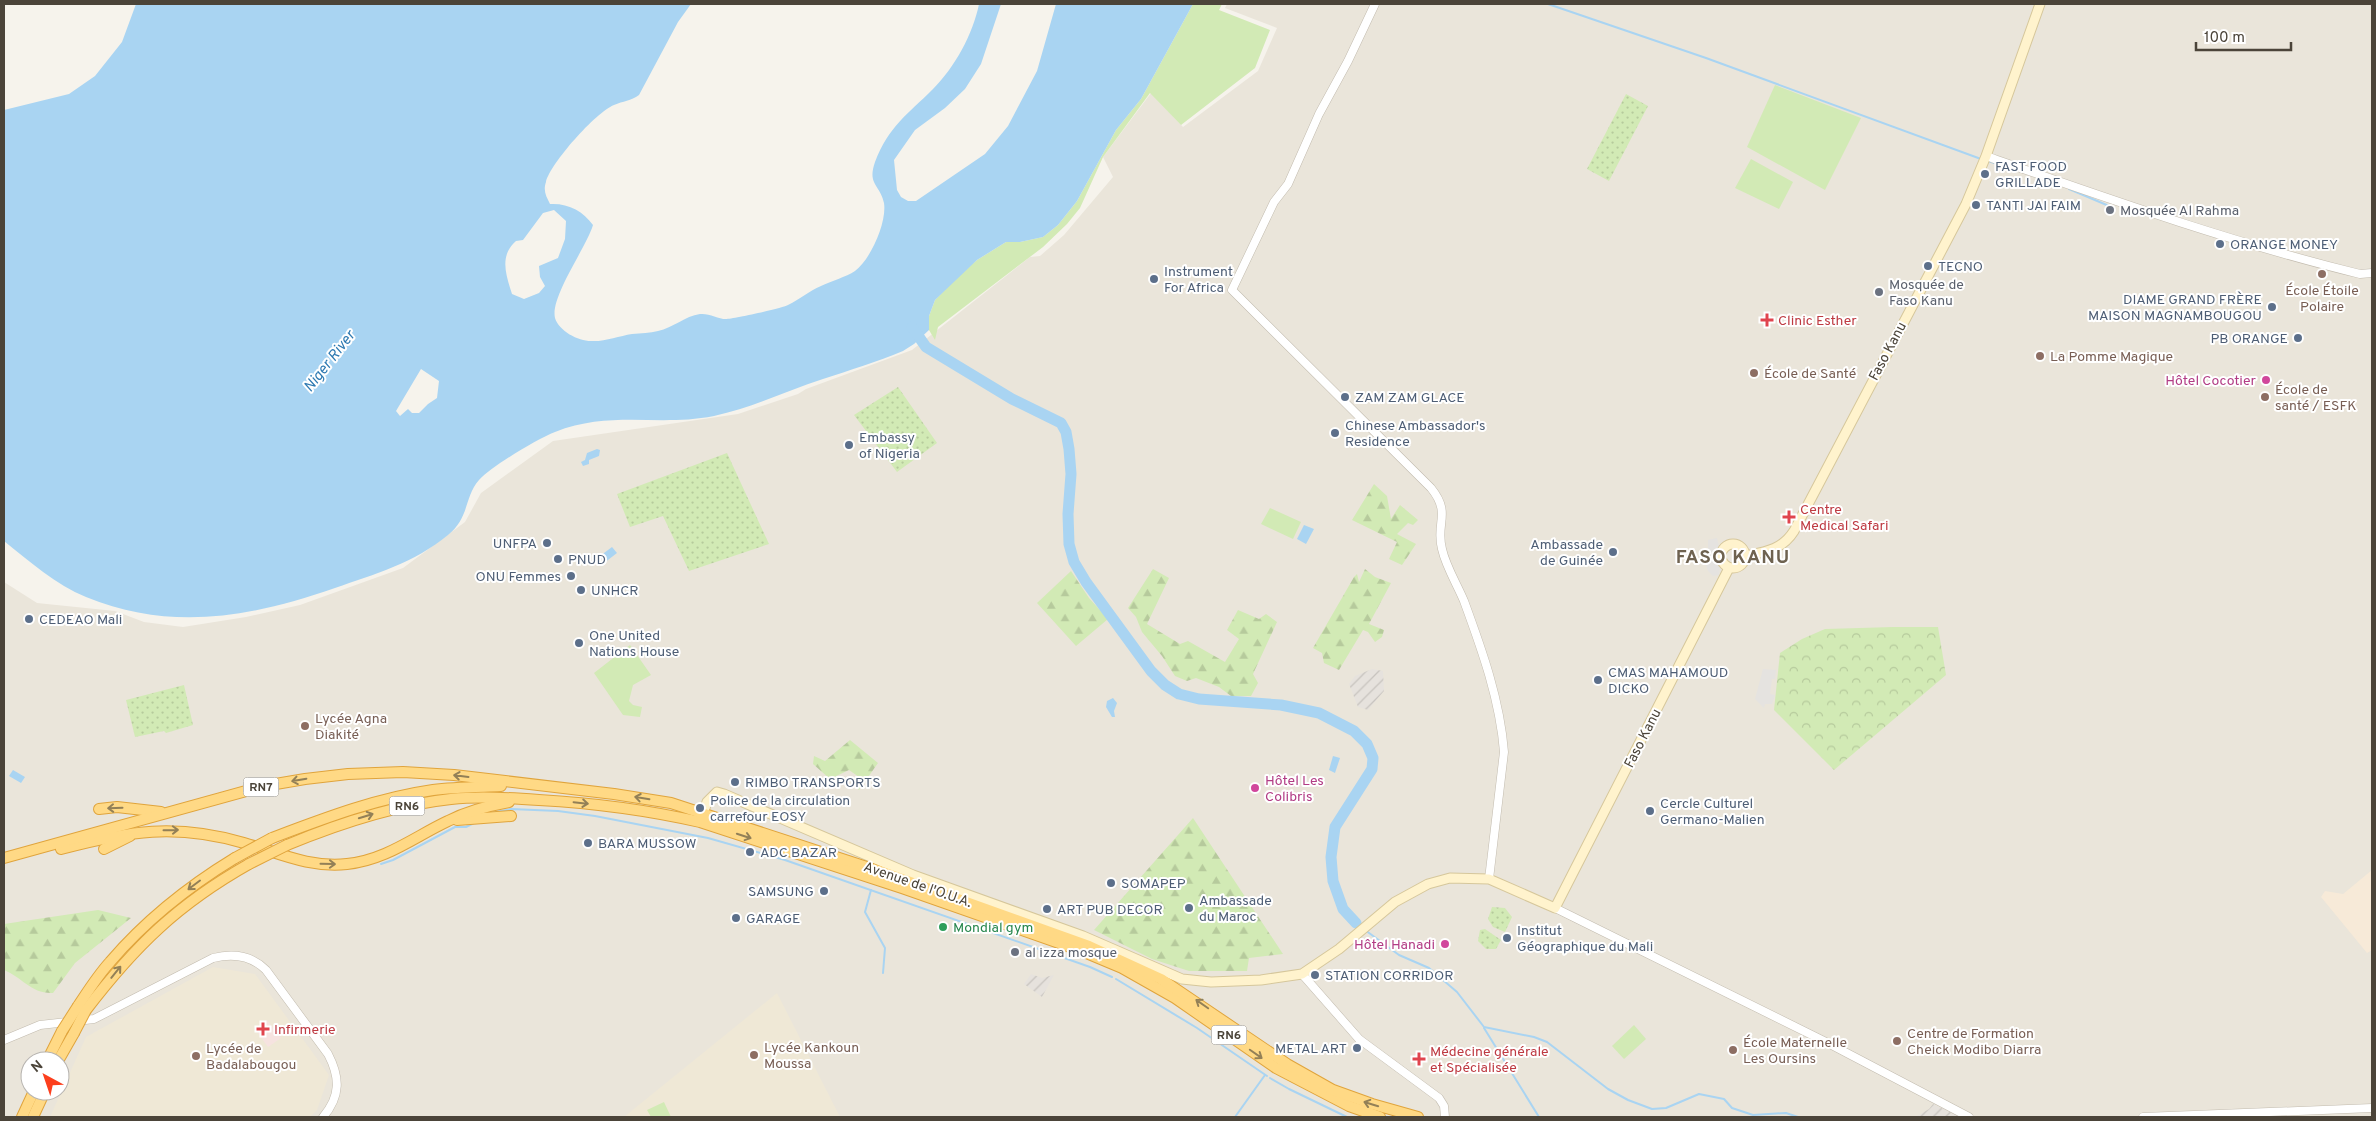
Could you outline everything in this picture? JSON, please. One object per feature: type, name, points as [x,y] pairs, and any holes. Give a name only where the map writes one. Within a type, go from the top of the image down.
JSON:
[{"type":"highway","name":"RN7","points":[[4,858],[264,786],[304,778],[369,772],[454,775],[526,785]]},
{"type":"highway","name":"Avenue de l'O.U.A.","points":[[526,785],[646,798],[1078,950],[1122,968],[1175,998],[1283,1072],[1349,1106],[1380,1117]]},
{"type":"highway","name":"RN6","points":[[82,1008],[110,962],[172,902],[235,858],[272,838],[324,817],[394,798],[434,790],[526,785]]},
{"type":"highway","name":"RN6","points":[[82,1008],[145,940],[179,910],[221,879],[287,845],[344,822],[378,812],[452,799],[533,799]]},
{"type":"highway","name":"Avenue de l'O.U.A.","points":[[533,799],[702,818],[885,873],[1054,932],[1112,955],[1161,979],[1195,1000],[1287,1064],[1315,1080],[1354,1098],[1418,1117]]},
{"type":"highway","points":[[4,866],[101,838],[142,831],[181,830],[244,842],[303,862],[347,864],[383,855],[446,821],[481,807],[533,799]]},
{"type":"highway","points":[[99,809],[117,808],[167,812]]},
{"type":"highway","points":[[446,821],[511,816]]},
{"type":"highway","points":[[104,849],[142,831]]},
{"type":"highway","points":[[52,1051],[62,1031],[82,1008]]},
{"type":"highway","points":[[64,1051],[74,1033],[82,1008]]},
{"type":"highway","points":[[22,1117],[29,1101]]},
{"type":"highway","points":[[33,1117],[40,1101]]},
{"type":"main road","name":"Faso Kanu","points":[[1745,556],[1770,551],[1782,545],[1791,536],[1956,224],[1986,156],[2040,4]]},
{"type":"main road","points":[[1732,544],[1739,546],[1745,556],[1742,564],[1738,567],[1729,568],[1722,559],[1722,552],[1727,546],[1732,544]]},
{"type":"main road","name":"Faso Kanu","points":[[1554,908],[1729,568]]},
{"type":"main road","name":"Avenue de l'O.U.A.","points":[[702,818],[707,802],[717,792],[736,798],[904,871],[1083,936],[1182,979],[1211,982],[1261,980],[1302,974]]},
{"type":"main road","points":[[1302,974],[1350,939],[1395,902],[1428,884],[1450,878],[1490,879],[1554,908]]},
{"type":"street","points":[[1375,4],[1348,61],[1319,114],[1288,184],[1274,202],[1232,290],[1430,488],[1442,506],[1440,537],[1444,557],[1463,600],[1496,697],[1503,734],[1504,752],[1490,879]]},
{"type":"street","points":[[1986,156],[2231,238],[2342,270],[2360,274],[2372,273]]},
{"type":"street","points":[[1554,908],[1824,1041],[1969,1117]]},
{"type":"street","points":[[4,1040],[40,1025],[94,1019],[213,958],[238,955],[258,962],[266,970],[328,1054],[335,1068],[338,1086],[332,1107],[323,1117]]},
{"type":"street","points":[[1302,974],[1359,1039],[1439,1098],[1444,1106],[1445,1117]]},
{"type":"street","points":[[2143,1117],[2372,1108]]},
{"type":"shaded area","points":[[1227,4],[2372,4],[2372,1117],[4,1117],[4,582],[37,603],[115,611],[144,622],[183,627],[246,617],[300,605],[403,568],[465,522],[481,493],[553,441],[738,414],[798,394],[806,389],[912,350],[1030,257],[1040,256],[1064,235],[1113,177],[1103,157],[1151,93],[1183,127],[1258,71],[1277,28],[1225,8]]},
{"type":"shaded area","points":[[1717,538],[1721,555],[1719,575],[1713,576],[1708,571],[1704,559],[1708,555],[1708,540]]},
{"type":"shaded area","points":[[1372,669],[1383,671],[1384,691],[1368,710],[1358,707],[1349,684],[1355,676]]},
{"type":"shaded area","points":[[1763,669],[1776,670],[1775,679],[1772,679],[1770,694],[1775,695],[1772,704],[1765,704],[1764,708],[1755,699]]},
{"type":"shaded area","points":[[2372,870],[2372,950],[2367,953],[2321,897],[2325,891],[2343,894]]},
{"type":"shaded area","name":"Lycée de Badalabougou","points":[[213,967],[255,974],[329,1075],[317,1110],[310,1117],[50,1117],[57,1101],[70,1101],[70,1073],[86,1037]]},
{"type":"shaded area","points":[[1031,974],[1042,978],[1054,975],[1042,997],[1024,984]]},
{"type":"shaded area","name":"Lycée Kankoun Moussa","points":[[777,993],[840,1117],[624,1117]]},
{"type":"shaded area","points":[[267,1020],[281,1038],[268,1047],[255,1029]]},
{"type":"shaded area","points":[[1933,1104],[1960,1117],[1915,1117],[1929,1109]]},
{"type":"green space","points":[[1193,4],[1222,4],[1219,10],[1270,30],[1255,68],[1181,125],[1150,93],[1103,157],[1080,208],[1067,224],[1043,247],[938,327],[935,340],[929,330],[929,316],[935,300],[956,278],[977,260],[1006,242],[1020,242],[1043,237],[1058,225],[1077,201],[1116,130],[1141,99]]},
{"type":"green space","points":[[1775,85],[1861,118],[1825,190],[1747,147]]},
{"type":"green space","points":[[1626,94],[1648,106],[1609,181],[1587,169]]},
{"type":"green space","points":[[1751,159],[1793,182],[1779,209],[1735,188]]},
{"type":"green space","points":[[898,387],[937,443],[897,472],[854,415]]},
{"type":"green space","points":[[727,453],[769,544],[689,571],[663,516],[630,527],[617,494]]},
{"type":"green space","points":[[1374,484],[1387,496],[1391,519],[1400,505],[1418,520],[1413,525],[1408,523],[1397,534],[1416,544],[1402,565],[1389,559],[1397,542],[1352,520]]},
{"type":"green space","points":[[1270,508],[1301,522],[1293,539],[1261,524]]},
{"type":"green space","points":[[1153,569],[1169,578],[1147,624],[1180,644],[1188,641],[1225,662],[1239,639],[1227,630],[1238,610],[1259,619],[1266,614],[1277,622],[1253,674],[1258,683],[1251,696],[1231,696],[1219,687],[1196,678],[1187,681],[1175,676],[1162,656],[1142,632],[1136,617],[1128,608]]},
{"type":"green space","points":[[1365,569],[1375,577],[1391,583],[1369,624],[1384,630],[1382,637],[1375,642],[1368,632],[1363,630],[1339,670],[1324,663],[1322,653],[1313,648],[1354,577],[1357,574],[1359,582]]},
{"type":"green space","points":[[1071,571],[1089,598],[1108,619],[1076,646],[1037,603]]},
{"type":"green space","points":[[1938,627],[1946,675],[1834,770],[1774,710],[1780,653],[1802,639],[1825,629]]},
{"type":"green space","points":[[630,645],[651,675],[633,685],[629,701],[633,705],[642,707],[640,717],[623,715],[594,673]]},
{"type":"green space","points":[[184,685],[193,725],[166,733],[164,731],[135,737],[126,700]]},
{"type":"green space","points":[[850,740],[878,763],[859,790],[856,787],[859,777],[849,770],[830,779],[813,764],[814,756],[825,761]]},
{"type":"green space","points":[[1193,818],[1283,954],[1249,958],[1247,971],[1189,971],[1152,959],[1094,930]]},
{"type":"green space","points":[[1492,907],[1505,908],[1512,917],[1505,932],[1493,927],[1488,919]]},
{"type":"green space","points":[[98,910],[131,918],[75,963],[53,993],[39,991],[4,970],[4,924]]},
{"type":"green space","points":[[1485,929],[1501,940],[1496,949],[1486,949],[1478,941],[1480,930]]},
{"type":"green space","points":[[1634,1025],[1646,1039],[1624,1059],[1612,1046]]},
{"type":"green space","points":[[664,1102],[671,1117],[651,1117],[647,1110]]},
{"type":"water","name":"Niger River","points":[[136,4],[691,4],[678,22],[639,95],[614,105],[585,128],[556,163],[545,185],[546,196],[550,204],[563,205],[574,209],[585,216],[593,225],[563,285],[555,309],[555,318],[560,327],[570,334],[586,341],[596,341],[658,331],[700,314],[726,319],[777,308],[788,305],[817,288],[855,271],[867,258],[877,240],[883,220],[884,203],[872,175],[880,150],[893,130],[949,71],[968,38],[979,4],[1001,4],[981,64],[965,89],[945,108],[915,130],[894,160],[897,190],[901,197],[908,201],[916,201],[985,154],[1008,126],[1037,71],[1056,4],[1193,4],[1141,99],[1116,130],[1077,201],[1058,225],[1043,237],[1020,242],[1006,242],[977,260],[935,300],[929,316],[929,330],[903,351],[728,413],[694,419],[596,422],[576,425],[555,432],[515,453],[485,474],[474,487],[464,514],[455,528],[422,553],[379,572],[304,598],[242,613],[211,616],[180,617],[149,614],[118,608],[86,597],[53,579],[4,541],[4,110],[69,94],[95,76],[122,42]],"holes":[[[554,210],[566,221],[565,239],[558,258],[539,266],[540,277],[545,286],[539,293],[524,299],[512,294],[505,266],[507,253],[516,241],[523,240],[543,213]],[[421,369],[439,381],[437,398],[419,413],[412,413],[408,409],[400,416],[396,411]]]},
{"type":"water","points":[[597,449],[600,450],[599,456],[589,460],[589,464],[583,466],[581,462],[585,460],[587,453]]},
{"type":"water","points":[[1304,525],[1314,529],[1306,544],[1297,539]]},
{"type":"water","points":[[612,547],[617,553],[604,563],[600,556]]},
{"type":"water","points":[[1113,698],[1117,703],[1114,711],[1115,717],[1112,717],[1106,707],[1107,701]]},
{"type":"water","points":[[1333,756],[1340,758],[1335,773],[1329,770]]},
{"type":"water","points":[[13,770],[25,777],[21,783],[9,776]]},
{"type":"waterway","points":[[1548,4],[1706,58],[1981,159]]},
{"type":"waterway","points":[[1988,161],[2010,168]]},
{"type":"waterway","points":[[2069,189],[2109,206]]},
{"type":"waterway","points":[[912,327],[926,347],[1012,399],[1061,423],[1066,432],[1069,449],[1071,474],[1068,514],[1069,544],[1074,562],[1086,582],[1151,671],[1165,685],[1179,694],[1199,699],[1281,705],[1319,713],[1354,731],[1367,744],[1373,758],[1372,769],[1335,827],[1331,857],[1333,881],[1343,909],[1356,923]]},
{"type":"waterway","points":[[496,812],[511,809],[558,811],[595,816],[708,838],[785,860],[1090,967],[1112,977]]},
{"type":"waterway","points":[[381,864],[393,860],[455,827],[466,827],[474,823]]},
{"type":"waterway","points":[[871,890],[865,912],[885,948],[883,973]]},
{"type":"waterway","points":[[1356,923],[1361,927]]},
{"type":"waterway","points":[[1365,930],[1399,955],[1429,968],[1457,992],[1484,1027],[1534,1037],[1547,1042],[1608,1089],[1628,1100],[1652,1109],[1666,1108],[1699,1094],[1724,1099],[1732,1108],[1753,1115],[1786,1113],[1798,1117]]},
{"type":"waterway","points":[[1116,979],[1197,1028],[1267,1076]]},
{"type":"waterway","points":[[1484,1028],[1539,1117]]},
{"type":"waterway","points":[[1235,1117],[1265,1075]]},
{"type":"waterway","points":[[1270,1078],[1347,1117]]},
{"type":"place","name":"FAST FOOD GRILLADE","points":[[1985,174]]},
{"type":"place","name":"TANTI JAI FAIM","points":[[1976,205]]},
{"type":"place","name":"Mosquée Al Rahma","points":[[2110,210]]},
{"type":"place","name":"ORANGE MONEY","points":[[2220,244]]},
{"type":"place","name":"TECNO","points":[[1928,266]]},
{"type":"place","name":"École Étoile Polaire","points":[[2322,274]]},
{"type":"place","name":"Instrument For Africa","points":[[1154,279]]},
{"type":"place","name":"Mosquée de Faso Kanu","points":[[1879,292]]},
{"type":"place","name":"DIAME GRAND FRÈRE MAISON MAGNAMBOUGOU","points":[[2272,307]]},
{"type":"place","name":"Clinic Esther","points":[[1767,320]]},
{"type":"place","name":"PB ORANGE","points":[[2298,338]]},
{"type":"place","name":"La Pomme Magique","points":[[2040,356]]},
{"type":"place","name":"École de Santé","points":[[1754,373]]},
{"type":"place","name":"Hôtel Cocotier","points":[[2266,380]]},
{"type":"place","name":"ZAM ZAM GLACE","points":[[1345,397]]},
{"type":"place","name":"École de santé / ESFK","points":[[2265,397]]},
{"type":"place","name":"Chinese Ambassador's Residence","points":[[1335,433]]},
{"type":"place","name":"Embassy of Nigeria","points":[[849,445]]},
{"type":"place","name":"Centre Medical Safari","points":[[1789,517]]},
{"type":"place","name":"UNFPA","points":[[547,543]]},
{"type":"place","name":"Ambassade de Guinée","points":[[1613,552]]},
{"type":"place","name":"PNUD","points":[[558,559]]},
{"type":"place","name":"ONU Femmes","points":[[571,576]]},
{"type":"place","name":"UNHCR","points":[[581,590]]},
{"type":"place","name":"CEDEAO Mali","points":[[29,619]]},
{"type":"place","name":"One United Nations House","points":[[579,643]]},
{"type":"place","name":"CMAS MAHAMOUD DICKO","points":[[1598,680]]},
{"type":"place","name":"Lycée Agna Diakité","points":[[305,726]]},
{"type":"place","name":"RIMBO TRANSPORTS","points":[[735,782]]},
{"type":"place","name":"Hôtel Les Colibris","points":[[1255,788]]},
{"type":"place","name":"Police de la circulation carrefour EOSY","points":[[700,808]]},
{"type":"place","name":"Cercle Culturel Germano-Malien","points":[[1650,811]]},
{"type":"place","name":"BARA MUSSOW","points":[[588,843]]},
{"type":"place","name":"ADC BAZAR","points":[[750,852]]},
{"type":"place","name":"SOMAPEP","points":[[1111,883]]},
{"type":"place","name":"SAMSUNG","points":[[824,891]]},
{"type":"place","name":"Ambassade du Maroc","points":[[1189,908]]},
{"type":"place","name":"ART PUB DECOR","points":[[1047,909]]},
{"type":"place","name":"GARAGE","points":[[736,918]]},
{"type":"place","name":"Mondial gym","points":[[943,927]]},
{"type":"place","name":"Institut Géographique du Mali","points":[[1507,938]]},
{"type":"place","name":"Hôtel Hanadi","points":[[1445,944]]},
{"type":"place","name":"al izza mosque","points":[[1015,952]]},
{"type":"place","name":"STATION CORRIDOR","points":[[1315,975]]},
{"type":"place","name":"Infirmerie","points":[[263,1029]]},
{"type":"place","name":"Centre de Formation Cheick Modibo Diarra","points":[[1897,1041]]},
{"type":"place","name":"METAL ART","points":[[1357,1048]]},
{"type":"place","name":"École Maternelle Les Oursins","points":[[1733,1050]]},
{"type":"place","name":"Lycée Kankoun Moussa","points":[[754,1055]]},
{"type":"place","name":"Lycée de Badalabougou","points":[[196,1056]]},
{"type":"place","name":"Médecine générale et Spécialisée","points":[[1419,1059]]},
{"type":"district","name":"FASO KANU","points":[[1733,556]]}]
